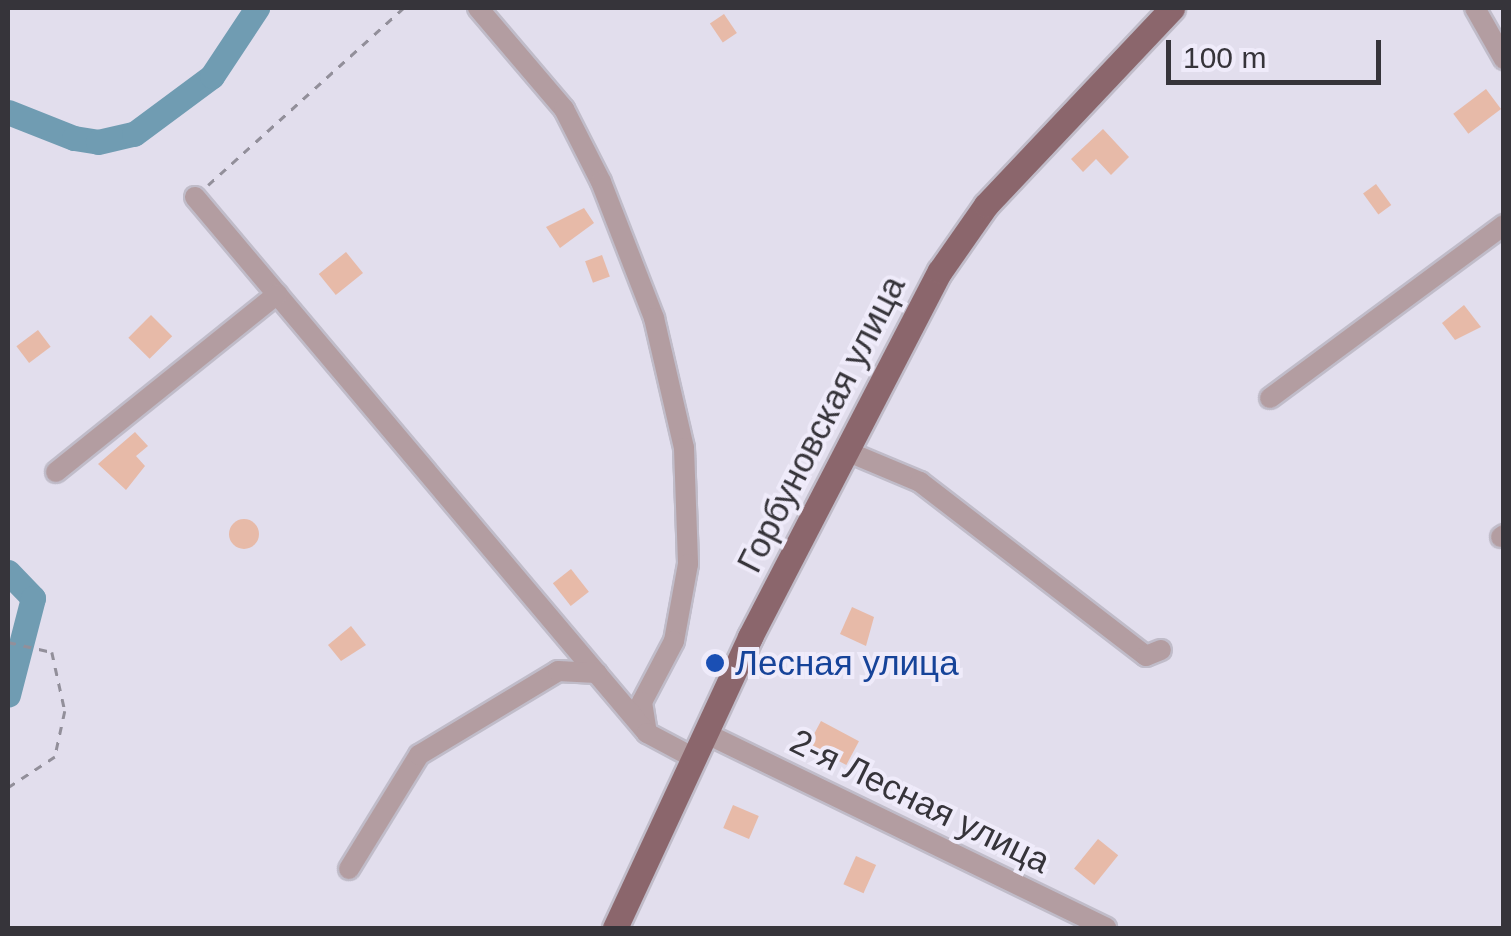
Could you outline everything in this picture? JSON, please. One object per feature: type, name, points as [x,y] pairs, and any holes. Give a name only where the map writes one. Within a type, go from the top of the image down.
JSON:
[{"type":"main road","name":"Горбуновская улица","points":[[615,928],[706,733],[940,271],[986,205],[1172,8]]},
{"type":"street","points":[[478,8],[564,109],[601,182],[654,318],[684,448],[688,564],[674,641],[642,702],[647,733]]},
{"type":"street","points":[[1475,8],[1504,58]]},
{"type":"street","points":[[195,197],[647,733],[694,758]]},
{"type":"street","points":[[1270,398],[1504,225]]},
{"type":"street","points":[[56,472],[277,294]]},
{"type":"street","points":[[846,452],[920,482],[1146,656],[1161,650]]},
{"type":"street","points":[[349,869],[419,755],[558,670],[597,674]]},
{"type":"street","name":"2-я Лесная улица","points":[[706,733],[1106,928]]},
{"type":"path","points":[[195,197],[403,8]]},
{"type":"path","points":[[8,642],[52,652],[65,711],[55,758],[8,788]]},
{"type":"building","points":[[724,14],[737,33],[723,43],[710,24]]},
{"type":"building","points":[[1486,89],[1501,109],[1468,134],[1453,114]]},
{"type":"building","points":[[1103,129],[1129,157],[1111,175],[1096,159],[1083,172],[1071,159]]},
{"type":"building","points":[[1376,184],[1391,205],[1378,214],[1363,193]]},
{"type":"building","points":[[584,208],[594,223],[560,248],[546,227]]},
{"type":"building","points":[[346,252],[363,273],[336,295],[319,274]]},
{"type":"building","points":[[602,255],[610,277],[593,283],[585,261]]},
{"type":"building","points":[[1464,305],[1481,327],[1455,340],[1442,323]]},
{"type":"building","points":[[151,315],[172,336],[150,359],[128,338]]},
{"type":"building","points":[[38,330],[51,347],[29,363],[16,346]]},
{"type":"building","points":[[135,432],[148,446],[136,456],[145,466],[126,490],[98,464]]},
{"type":"building","points":[[244,519],[258,528],[259,534],[250,548],[244,549],[230,540],[229,534],[238,520]]},
{"type":"building","points":[[571,569],[589,592],[571,606],[553,583]]},
{"type":"building","points":[[852,607],[874,617],[866,646],[840,634]]},
{"type":"building","points":[[351,626],[366,645],[341,661],[328,645]]},
{"type":"building","points":[[821,721],[859,741],[846,765],[808,745]]},
{"type":"building","points":[[733,805],[759,816],[749,839],[723,828]]},
{"type":"building","points":[[1098,839],[1118,855],[1094,885],[1074,869]]},
{"type":"building","points":[[856,856],[876,865],[863,893],[843,884]]},
{"type":"waterway","points":[[8,112],[74,138],[98,142],[134,134],[212,76],[257,8]]},
{"type":"waterway","points":[[8,572],[33,598],[8,695]]},
{"type":"place","name":"Лесная улица","points":[[715,663]]}]
